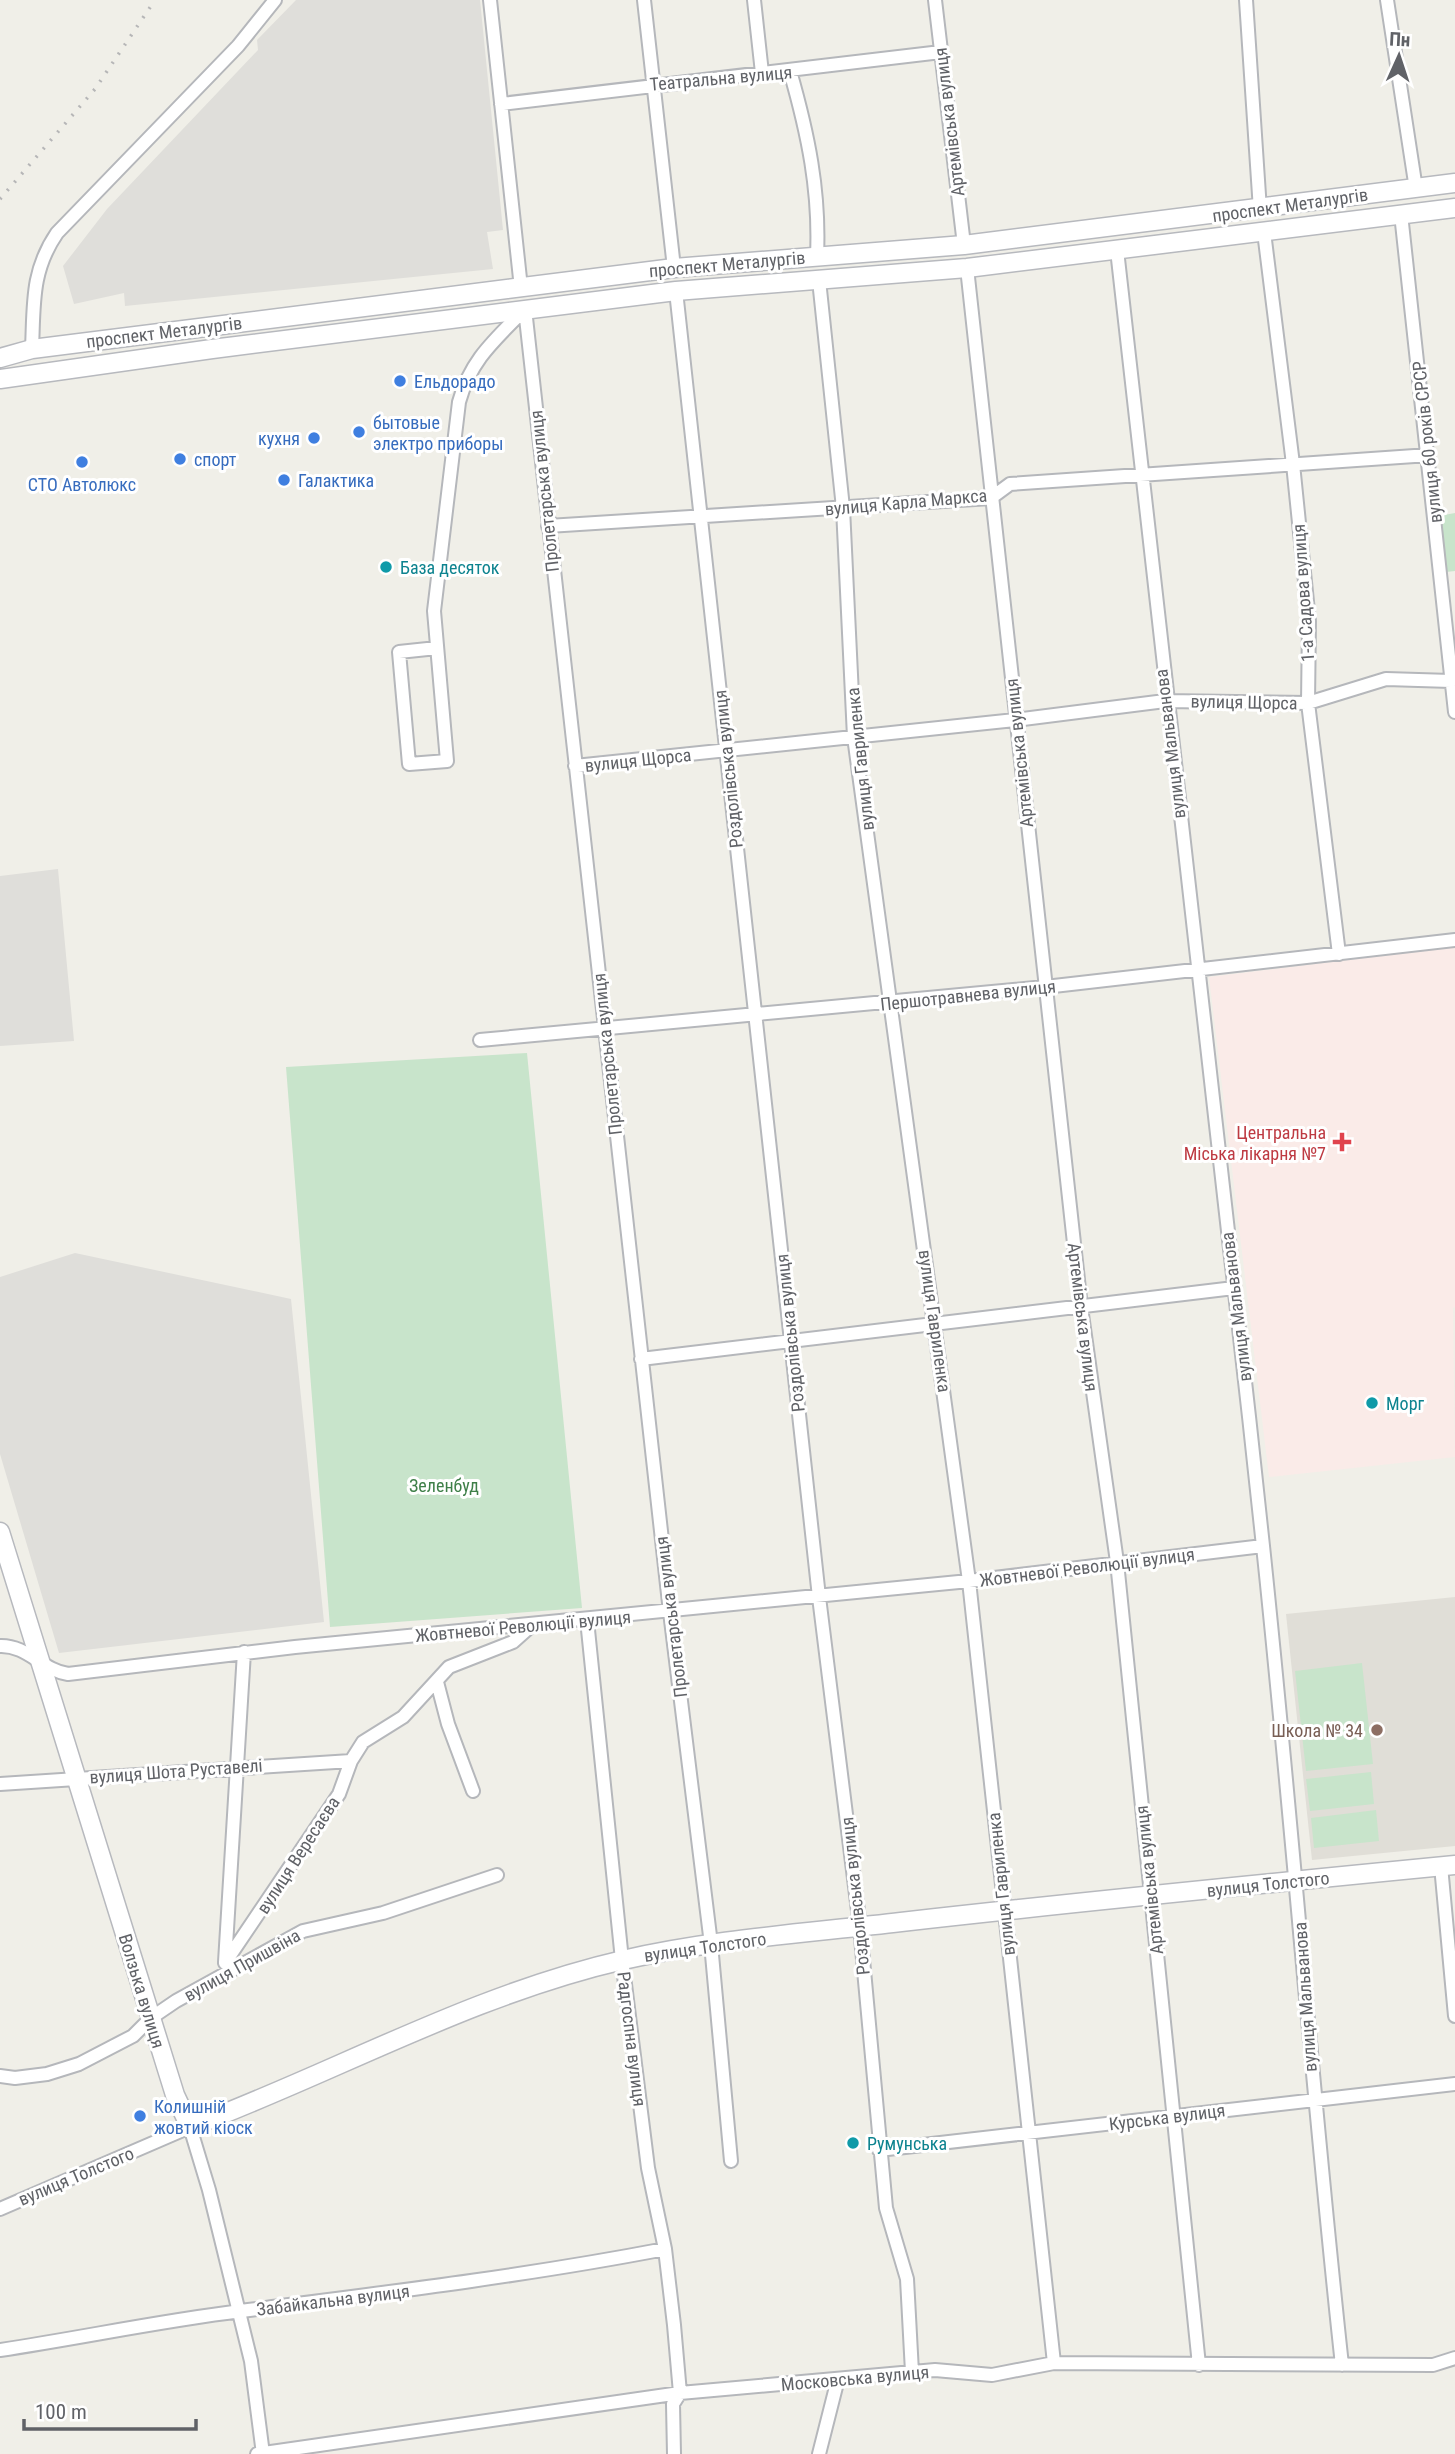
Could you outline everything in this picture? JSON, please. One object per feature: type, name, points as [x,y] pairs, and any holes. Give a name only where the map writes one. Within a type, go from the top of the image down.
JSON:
[{"type":"street","points":[[32,349],[34,286],[42,255],[57,233],[238,46],[275,0]]},
{"type":"street","points":[[438,648],[399,652],[409,764],[447,761],[438,648],[434,611],[459,402],[466,377],[477,359],[524,309],[490,0]]},
{"type":"street","points":[[644,0],[676,291]]},
{"type":"street","points":[[754,0],[762,73]]},
{"type":"street","name":"Артемівська вулиця","points":[[935,0],[964,245]]},
{"type":"street","points":[[1246,0],[1260,210],[1264,232]]},
{"type":"street","points":[[1387,0],[1408,190],[1401,215]]},
{"type":"street","name":"Театральна вулиця","points":[[501,104],[655,83],[790,71],[941,52]]},
{"type":"street","points":[[790,71],[810,139],[817,186],[817,256],[820,280]]},
{"type":"street","name":"проспект Металургів","points":[[0,358],[32,349],[674,268],[964,245],[1260,210],[1455,183]]},
{"type":"street","name":"проспект Металургів","points":[[0,379],[212,349],[676,291],[967,268],[1455,208]]},
{"type":"street","name":"вулиця 60 років СРСР","points":[[1401,215],[1455,712]]},
{"type":"street","points":[[1114,228],[1117,250]]},
{"type":"street","name":"1-а Садова вулиця","points":[[1264,232],[1293,464],[1309,621],[1308,703],[1339,954]]},
{"type":"street","points":[[964,245],[967,268]]},
{"type":"street","name":"вулиця Мальванова","points":[[1117,250],[1165,701],[1263,1546],[1297,1881],[1313,2100],[1342,2365]]},
{"type":"street","name":"Артемівська вулиця","points":[[967,268],[1081,1307],[1117,1562],[1171,2117],[1199,2365]]},
{"type":"street","name":"вулиця Гавриленка","points":[[820,280],[843,508],[855,737],[969,1581],[1054,2363]]},
{"type":"street","name":"Роздолівська вулиця","points":[[676,291],[819,1597],[860,1927],[879,2150],[886,2208],[906,2279],[912,2372]]},
{"type":"street","name":"Пролетарська вулиця","points":[[524,309],[641,1359],[711,1944],[731,2161]]},
{"type":"street","points":[[208,326],[205,338],[212,349]]},
{"type":"street","name":"вулиця Карла Маркса","points":[[548,526],[991,498],[1010,484],[1429,455]]},
{"type":"street","name":"вулиця Щорса","points":[[575,766],[1015,720],[1165,701],[1308,703],[1387,679],[1451,681]]},
{"type":"street","name":"Першотравнева вулиця","points":[[480,1040],[1045,987],[1455,940]]},
{"type":"street","points":[[641,1359],[1234,1288]]},
{"type":"street","name":"Волзька вулиця","points":[[0,1535],[175,2095],[190,2127],[209,2190],[251,2361],[261,2454]]},
{"type":"street","name":"Жовтневої Революції вулиця","points":[[0,1646],[12,1646],[40,1661],[52,1672],[68,1674],[244,1652],[969,1581],[1263,1546]]},
{"type":"street","name":"Радгоспна вулиця","points":[[587,1620],[622,1960],[648,2168],[665,2249],[680,2393],[673,2404],[674,2454]]},
{"type":"street","name":"вулиця Вересаєва","points":[[225,1968],[339,1794],[351,1761],[363,1742],[403,1717],[449,1667],[513,1642],[533,1625]]},
{"type":"street","points":[[225,1968],[244,1652]]},
{"type":"street","points":[[437,1682],[448,1724],[473,1791]]},
{"type":"street","name":"вулиця Шота Руставелі","points":[[0,1784],[239,1766],[351,1761]]},
{"type":"street","points":[[1448,1866],[1455,2016]]},
{"type":"street","name":"вулиця Толстого","points":[[0,2209],[474,2007],[622,1960],[711,1944],[1003,1910],[1448,1866]]},
{"type":"street","name":"вулиця Пришвіна","points":[[0,2076],[15,2078],[47,2074],[79,2064],[133,2036],[151,2018],[225,1968],[303,1931],[383,1913],[497,1875]]},
{"type":"street","name":"Курська вулиця","points":[[879,2150],[1455,2084]]},
{"type":"street","name":"Забайкальна вулиця","points":[[0,2350],[239,2311],[342,2300],[508,2274],[560,2269],[665,2249]]},
{"type":"street","name":"Московська вулиця","points":[[261,2454],[680,2393],[935,2370],[992,2375],[1054,2363],[1433,2365],[1455,2358]]},
{"type":"street","points":[[818,2454],[838,2379]]},
{"type":"shaded area","points":[[296,0],[480,0],[503,230],[487,232],[493,269],[125,306],[124,293],[74,304],[63,266],[107,209],[258,50],[257,40]]},
{"type":"shaded area","points":[[58,869],[74,1041],[0,1046],[0,876]]},
{"type":"shaded area","name":"Центральна Міська лікарня №7","points":[[1455,947],[1455,1457],[1269,1477],[1209,977]]},
{"type":"shaded area","points":[[75,1253],[291,1299],[324,1622],[59,1653],[0,1454],[0,1277]]},
{"type":"shaded area","name":"Школа № 34","points":[[1455,1597],[1455,1846],[1312,1860],[1286,1614]]},
{"type":"green space","points":[[1455,513],[1455,571],[1446,572],[1440,522],[1444,515]]},
{"type":"green space","name":"Зеленбуд","points":[[527,1053],[582,1608],[330,1627],[286,1067]]},
{"type":"green space","points":[[1362,1663],[1373,1764],[1306,1771],[1295,1671]]},
{"type":"green space","points":[[1371,1772],[1374,1804],[1310,1811],[1306,1779]]},
{"type":"green space","points":[[1376,1810],[1379,1841],[1314,1848],[1311,1818]]},
{"type":"railway","points":[[0,199],[95,89],[155,0]]},
{"type":"place","name":"Ельдорадо","points":[[400,381]]},
{"type":"place","name":"бытовые электро приборы","points":[[359,432]]},
{"type":"place","name":"кухня","points":[[314,438]]},
{"type":"place","name":"спорт","points":[[180,459]]},
{"type":"place","name":"СТО Автолюкс","points":[[82,462]]},
{"type":"place","name":"Галактика","points":[[284,480]]},
{"type":"place","name":"База десяток","points":[[386,567]]},
{"type":"place","name":"Центральна Міська лікарня №7","points":[[1342,1142]]},
{"type":"place","name":"Морг","points":[[1372,1403]]},
{"type":"place","name":"Школа № 34","points":[[1377,1730]]},
{"type":"place","name":"Колишній жовтий кіоск","points":[[140,2116]]},
{"type":"place","name":"Румунська","points":[[853,2143]]}]
